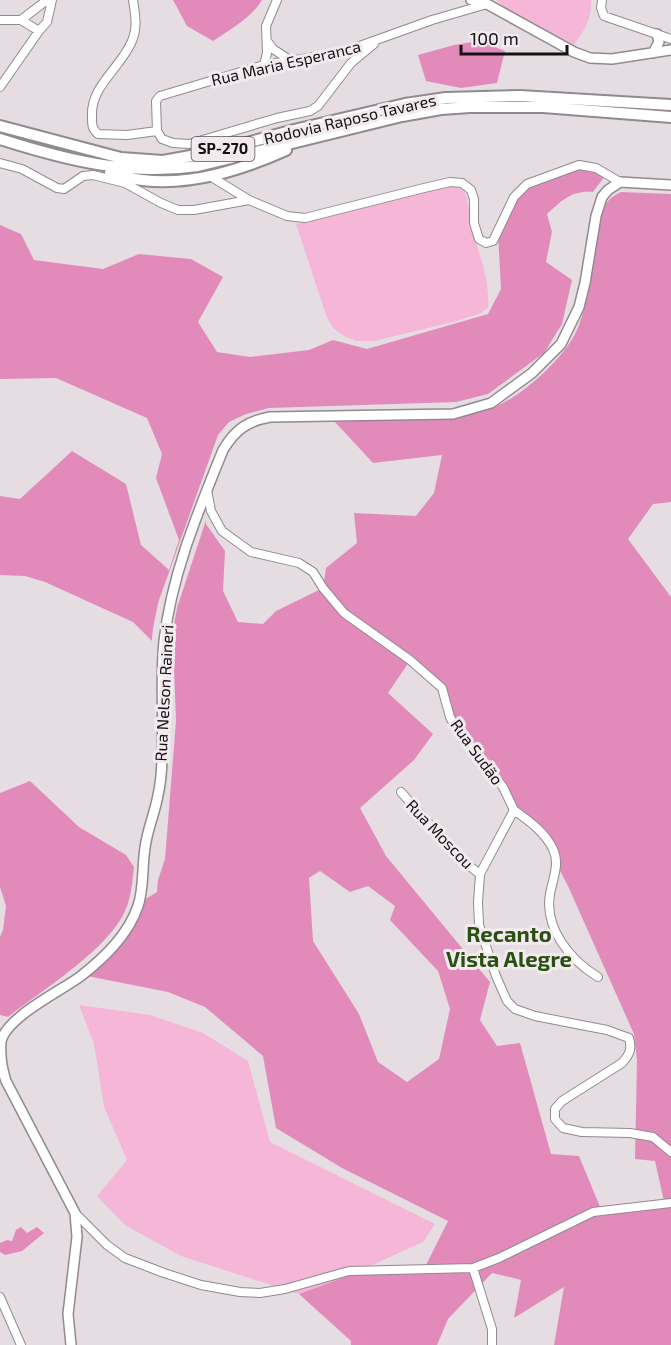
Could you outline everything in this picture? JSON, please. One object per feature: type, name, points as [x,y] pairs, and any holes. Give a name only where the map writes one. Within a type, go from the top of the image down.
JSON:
[{"type":"highway","name":"Rodovia Raposo Tavares","points":[[0,126],[121,158],[163,161],[218,151],[294,130],[405,104],[446,98],[520,96],[671,105]]},
{"type":"highway","name":"Rodovia Raposo Tavares","points":[[4,140],[112,167],[171,170],[441,109],[470,106],[543,107],[671,117]]},
{"type":"highway","points":[[58,155],[76,164],[140,180],[165,182],[210,176],[242,168],[314,137]]},
{"type":"main road","points":[[471,0],[488,2],[574,52],[590,58],[612,59],[671,50]]},
{"type":"main road","points":[[653,53],[659,42],[657,34]]},
{"type":"main road","points":[[620,182],[671,185]]},
{"type":"main road","name":"Rua Nelson Raineri","points":[[71,1345],[68,1314],[77,1237],[75,1213],[6,1081],[1,1066],[1,1042],[11,1025],[82,975],[116,945],[136,912],[145,846],[158,795],[162,754],[164,641],[170,600],[182,557],[207,490],[230,438],[253,420],[270,417],[453,414],[491,403],[517,386],[561,344],[579,307],[602,197],[620,182]]},
{"type":"street","points":[[21,20],[47,0]]},
{"type":"street","points":[[0,87],[47,22],[52,0]]},
{"type":"street","points":[[133,0],[136,30],[131,44],[96,94],[92,108],[92,126],[98,134],[112,136],[157,131],[162,139],[173,143],[189,144],[277,118],[310,111],[318,106],[351,63],[378,40]]},
{"type":"street","points":[[264,65],[266,26],[277,0]]},
{"type":"street","points":[[602,0],[601,8],[604,16],[671,39]]},
{"type":"street","name":"Rua Maria Esperanca","points":[[157,131],[156,101],[160,96],[264,65],[340,53],[488,2]]},
{"type":"street","points":[[0,20],[21,20],[39,31]]},
{"type":"street","points":[[267,41],[273,49],[290,60]]},
{"type":"street","points":[[0,163],[22,168],[57,188],[64,189],[83,176],[93,175],[125,183],[178,210],[194,210],[249,200]]},
{"type":"street","points":[[210,176],[249,200],[287,216],[304,218],[450,182],[462,183],[471,190],[474,199],[474,223],[479,239],[486,243],[493,241],[514,197],[526,184],[579,165],[596,168],[620,182]]},
{"type":"street","name":"Rua Sudão","points":[[207,490],[211,511],[222,531],[231,539],[251,552],[299,563],[313,572],[344,613],[410,660],[442,688],[450,717],[456,728],[503,787],[514,810]]},
{"type":"street","name":"Rua Moscou","points":[[401,792],[460,859],[480,874]]},
{"type":"street","points":[[598,977],[575,960],[552,923],[548,909],[557,865],[553,849],[537,826],[514,810],[480,874],[479,925],[507,1001],[515,1009],[535,1016],[608,1030],[629,1038],[631,1045],[630,1054],[622,1063],[562,1101],[555,1109],[555,1119],[563,1128],[582,1132],[630,1132],[653,1137],[671,1152]]},
{"type":"street","points":[[75,1213],[107,1245],[126,1258],[191,1282],[240,1292],[274,1291],[349,1271],[473,1268],[499,1258],[592,1212],[671,1203]]},
{"type":"street","points":[[473,1268],[492,1329],[492,1345]]},
{"type":"street","points":[[0,1297],[21,1345]]},
{"type":"shaded area","points":[[173,0],[262,0],[247,18],[213,41],[187,26]]},
{"type":"shaded area","points":[[496,0],[591,0],[591,7],[587,24],[574,45],[506,9]]},
{"type":"shaded area","points":[[479,41],[505,51],[497,83],[461,88],[426,81],[418,55]]},
{"type":"shaded area","points":[[579,166],[597,169],[605,176],[593,192],[573,194],[547,214],[552,232],[546,262],[572,280],[562,324],[544,353],[488,394],[456,402],[269,408],[246,414],[229,422],[218,435],[158,603],[152,641],[133,622],[45,582],[25,576],[0,575],[0,496],[20,499],[72,451],[126,484],[141,545],[169,570],[179,540],[156,478],[162,454],[147,418],[56,378],[0,379],[0,225],[21,234],[34,260],[103,269],[139,254],[191,259],[223,277],[198,322],[217,352],[250,357],[309,350],[333,340],[367,349],[488,314],[501,289],[498,234],[515,199],[527,185]]},
{"type":"shaded area","points":[[452,185],[466,195],[471,224],[485,275],[488,308],[479,314],[453,322],[374,341],[356,341],[333,328],[326,315],[296,224]]},
{"type":"shaded area","points":[[621,192],[671,194],[671,502],[653,504],[628,539],[671,597],[671,1345],[554,1345],[564,1287],[514,1318],[521,1280],[492,1273],[448,1319],[437,1345],[351,1345],[351,1341],[299,1294],[350,1275],[422,1273],[448,1221],[342,1168],[276,1128],[263,1056],[205,1007],[168,992],[82,975],[116,945],[139,903],[157,892],[158,880],[165,859],[176,721],[174,667],[170,647],[177,608],[206,520],[206,524],[225,551],[223,591],[238,622],[263,624],[276,611],[323,588],[326,568],[357,543],[354,513],[416,516],[434,493],[442,455],[373,463],[335,422],[475,413],[501,404],[526,388],[560,356],[577,330],[588,295],[596,223],[609,200]],"holes":[[[409,662],[442,688],[456,728],[503,787],[514,810],[553,849],[557,865],[634,1034],[637,1060],[635,1159],[655,1161],[665,1206],[603,1214],[579,1156],[551,1154],[520,1043],[497,1046],[480,1020],[490,982],[386,856],[360,808],[414,760],[433,734],[388,693]],[[320,871],[350,892],[368,886],[395,906],[390,920],[438,971],[450,1009],[439,1059],[407,1082],[378,1062],[359,1014],[313,941],[309,878]]]},
{"type":"shaded area","points":[[30,781],[79,827],[126,855],[134,867],[131,893],[122,917],[113,931],[86,958],[8,1017],[0,1015],[0,937],[6,906],[0,887],[0,793]]},
{"type":"shaded area","points":[[79,1005],[150,1015],[203,1033],[248,1061],[270,1142],[435,1224],[423,1242],[350,1275],[299,1294],[181,1256],[125,1225],[97,1196],[127,1160],[104,1107],[94,1044]]},
{"type":"shaded area","points":[[21,1227],[27,1233],[37,1227],[44,1233],[22,1251],[5,1255],[0,1252],[0,1243],[7,1240],[12,1241],[16,1230]]},
{"type":"district","name":"Recanto Vista Alegre","points":[[509,946]]}]
